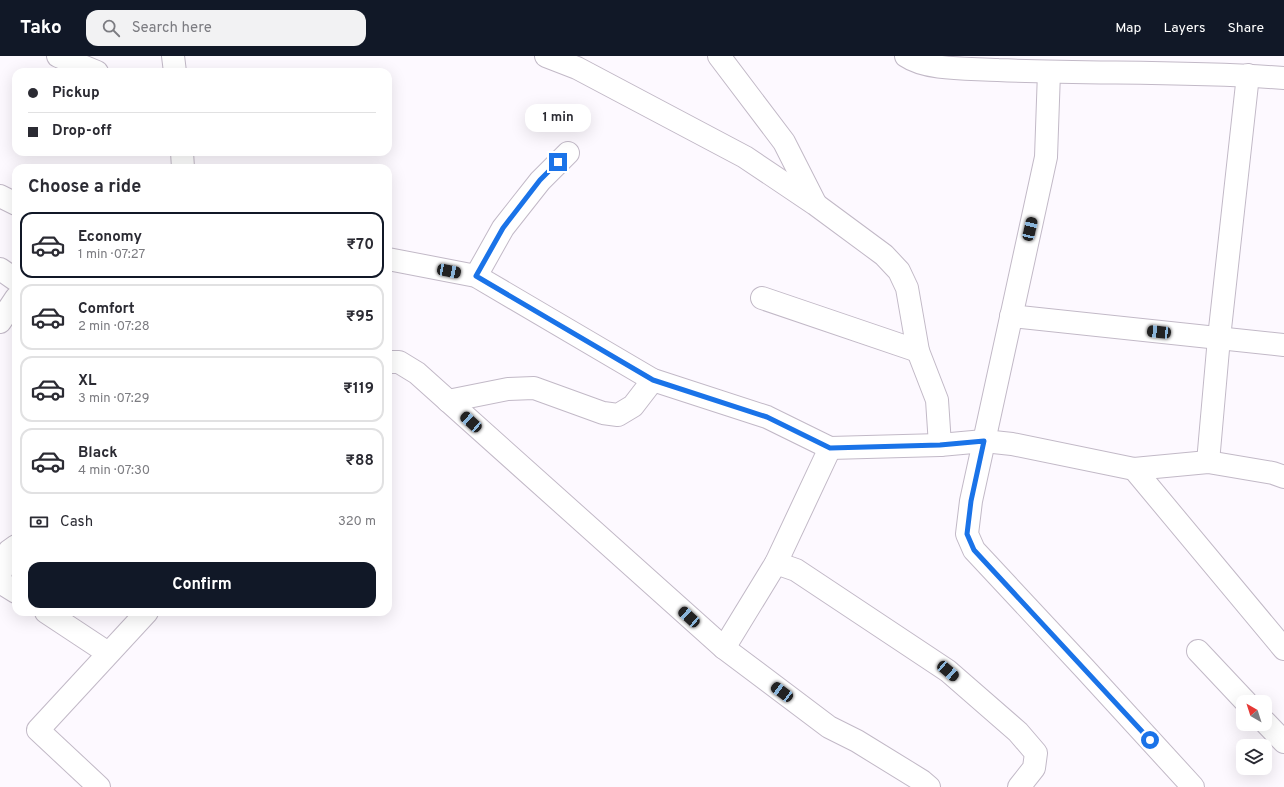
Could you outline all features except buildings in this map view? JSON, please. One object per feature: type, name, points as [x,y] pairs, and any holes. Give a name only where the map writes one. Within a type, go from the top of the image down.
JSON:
[{"type":"street","points":[[58,56],[87,68]]},
{"type":"street","points":[[173,56],[174,68]]},
{"type":"street","points":[[546,56],[577,68],[745,157],[815,204],[884,255],[899,271],[907,288],[918,351],[937,400],[940,445]]},
{"type":"street","points":[[719,56],[784,142],[815,204]]},
{"type":"street","points":[[906,56],[928,66],[1049,72],[1248,75],[1284,78]]},
{"type":"street","points":[[1049,72],[1046,157],[971,501],[967,534],[974,550],[1086,669],[1193,787]]},
{"type":"street","points":[[1208,462],[1219,338],[1248,75]]},
{"type":"street","points":[[476,276],[503,228],[540,180],[568,153]]},
{"type":"street","points":[[0,196],[12,202]]},
{"type":"street","points":[[392,260],[476,276],[653,380],[767,417],[830,448],[940,445],[984,441],[1012,444],[1134,469],[1208,462],[1273,473],[1284,477]]},
{"type":"street","points":[[0,269],[12,277]]},
{"type":"street","points":[[762,298],[918,351]]},
{"type":"street","points":[[0,322],[12,304]]},
{"type":"street","points":[[1011,316],[1284,345]]},
{"type":"street","points":[[392,362],[399,362],[411,369],[724,648],[828,727],[857,740],[929,787]]},
{"type":"street","points":[[448,401],[508,389],[534,388],[603,413],[618,415],[633,406],[653,380]]},
{"type":"street","points":[[724,648],[776,563],[830,448]]},
{"type":"street","points":[[1134,469],[1284,649]]},
{"type":"street","points":[[0,575],[9,551],[12,549]]},
{"type":"street","points":[[776,563],[796,570],[948,671],[1018,732],[1036,753],[1034,768],[1019,787]]},
{"type":"street","points":[[0,582],[12,590]]},
{"type":"street","points":[[52,616],[108,654]]},
{"type":"street","points":[[99,787],[38,730],[108,654],[139,616]]},
{"type":"street","points":[[1198,650],[1240,695]]},
{"type":"street","points":[[1272,729],[1284,742]]},
{"type":"route","points":[[558,162],[540,180],[503,228],[476,276],[653,380],[767,417],[830,448],[940,445],[984,441],[971,501],[967,534],[974,550],[989,568],[1086,669],[1150,740]]}]
